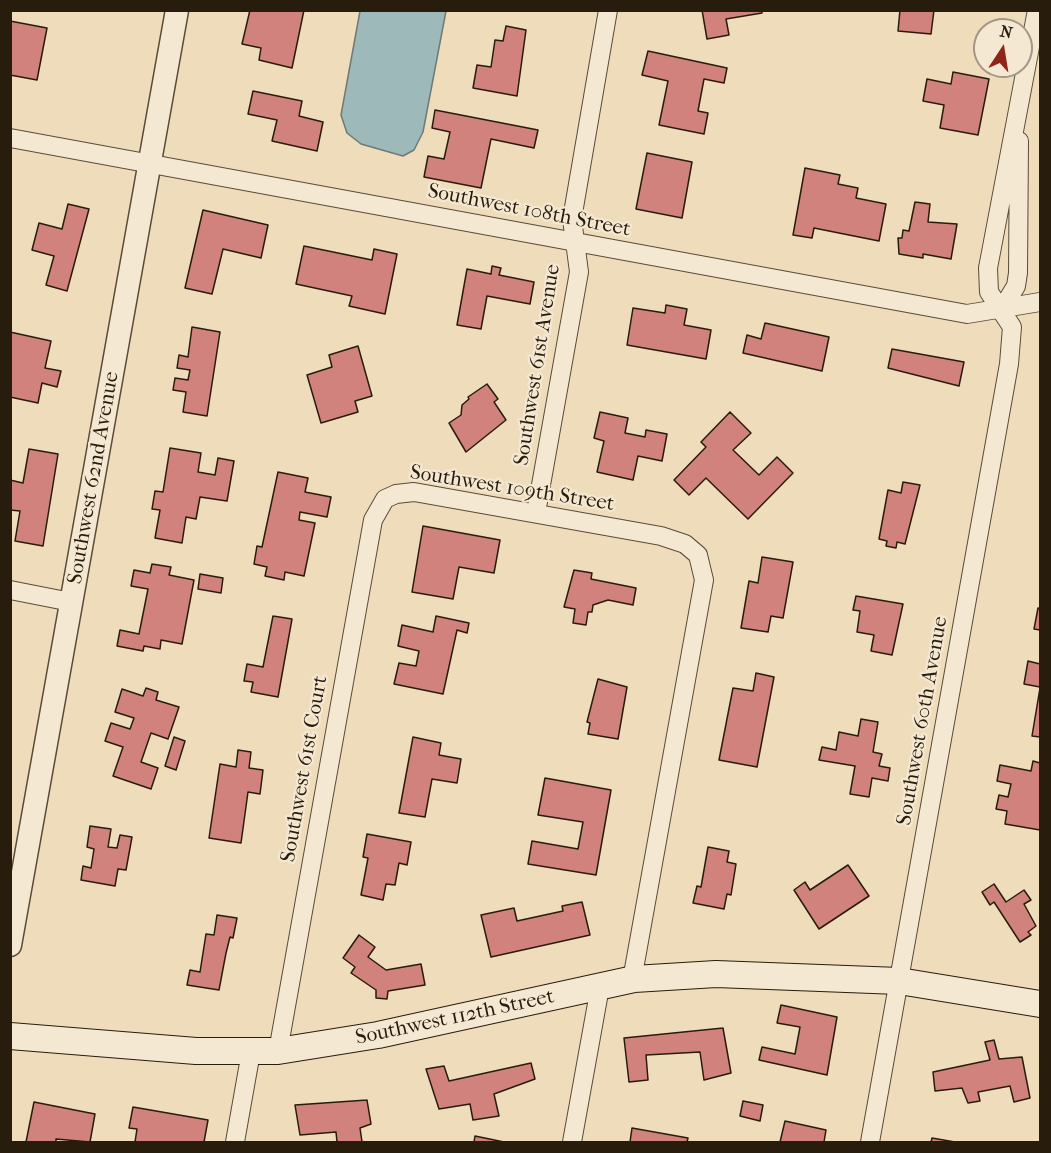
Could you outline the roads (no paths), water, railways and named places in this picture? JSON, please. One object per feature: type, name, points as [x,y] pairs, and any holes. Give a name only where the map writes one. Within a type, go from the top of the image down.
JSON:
[{"type":"main road","name":"Southwest 112th Street","points":[[10,1036],[196,1051],[278,1051],[378,1035],[632,980],[750,974],[898,981],[1041,1004]]},
{"type":"street","name":"Southwest 62nd Avenue","points":[[10,945],[177,10]]},
{"type":"street","name":"Southwest 61st Avenue","points":[[536,513],[579,272],[572,219],[608,10]]},
{"type":"street","name":"Southwest 60th Avenue","points":[[870,1143],[1009,364],[1012,327],[989,292],[987,275],[1009,146],[1016,127],[1038,15]]},
{"type":"street","name":"Southwest 60th Avenue","points":[[1002,309],[1016,285],[1018,273],[1019,144],[1016,127]]},
{"type":"street","name":"Southwest 108th Street","points":[[10,138],[967,314],[1041,302]]},
{"type":"street","name":"Southwest 109th Street","points":[[385,499],[396,494],[414,492],[536,513],[675,539],[698,555],[704,580],[632,980]]},
{"type":"street","name":"Southwest 61st Court","points":[[278,1051],[373,520],[385,499]]},
{"type":"street","points":[[10,590],[71,602]]},
{"type":"street","points":[[572,1143],[600,987]]},
{"type":"street","points":[[235,1143],[251,1052]]},
{"type":"water","points":[[360,11],[446,11],[423,132],[414,150],[403,156],[361,144],[347,133],[341,115]]}]
